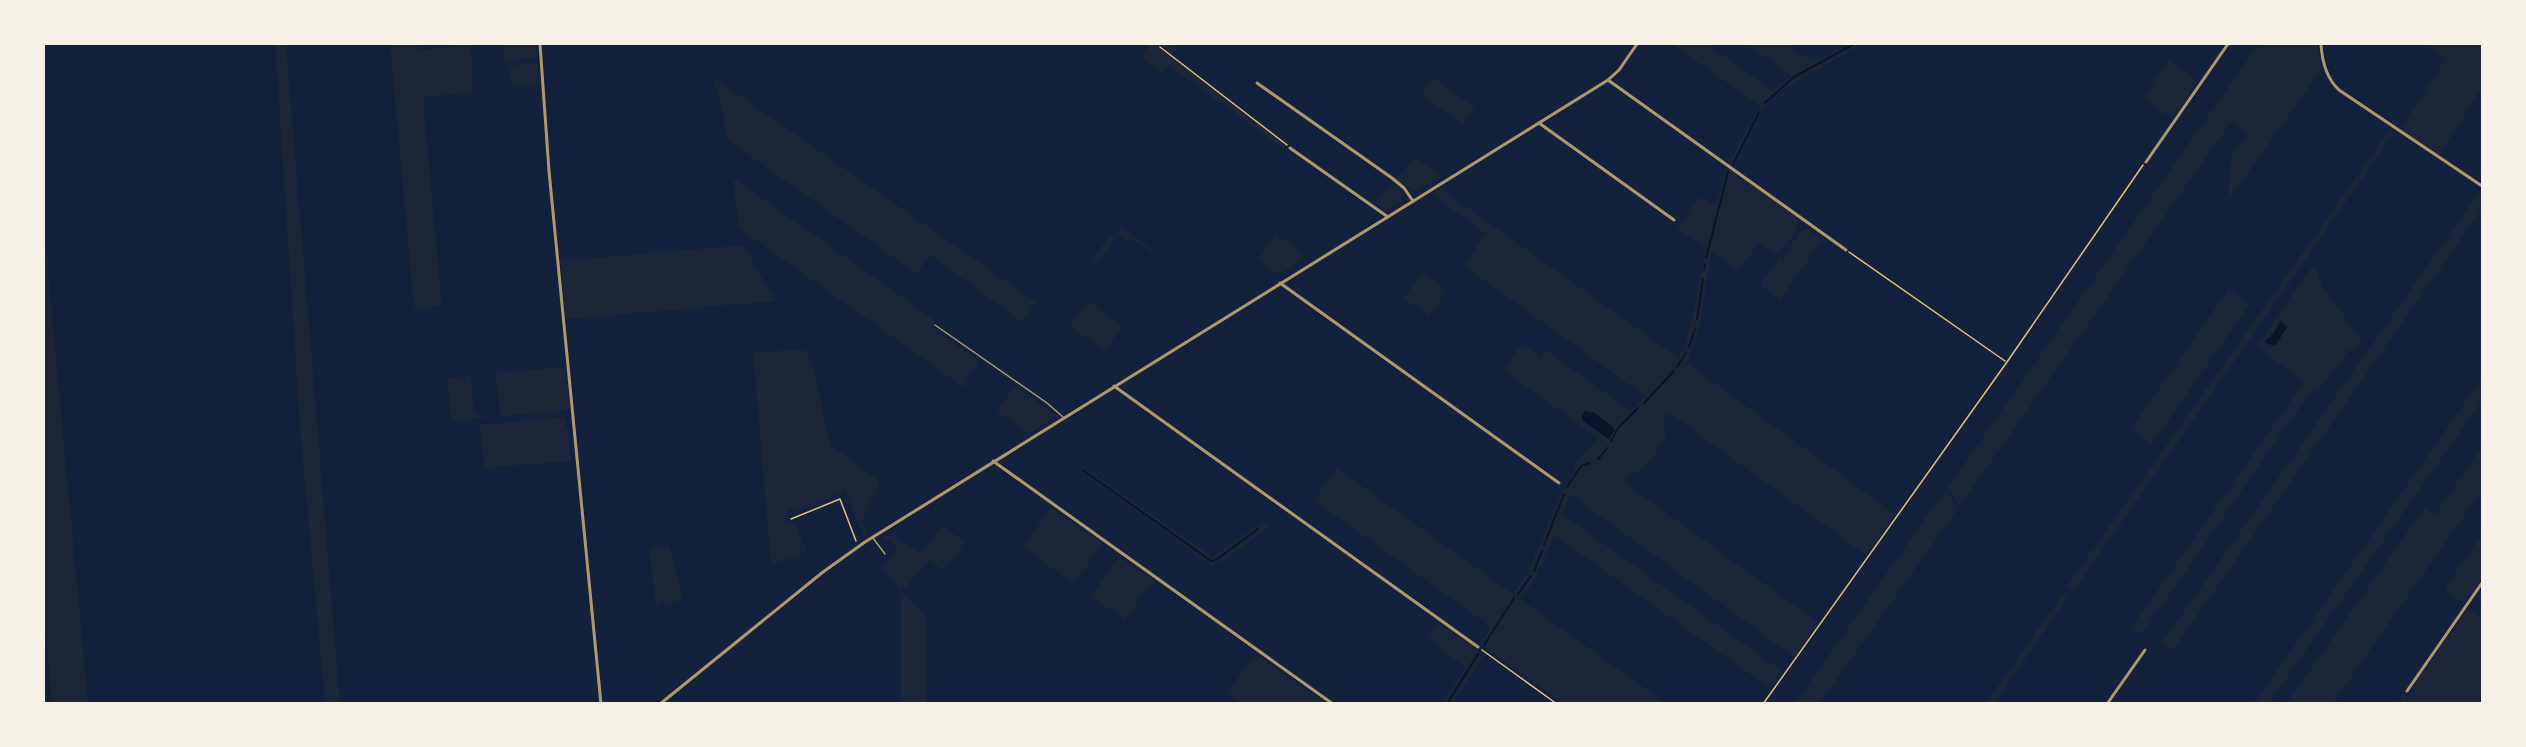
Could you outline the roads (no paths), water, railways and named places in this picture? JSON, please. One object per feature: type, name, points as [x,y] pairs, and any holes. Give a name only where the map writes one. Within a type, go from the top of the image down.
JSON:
[{"type":"street","points":[[540,44],[551,192],[601,704]]},
{"type":"street","points":[[660,704],[823,572],[865,542],[1608,80],[1619,70],[1637,44]]},
{"type":"street","points":[[2145,162],[2228,44]]},
{"type":"street","points":[[2320,44],[2324,64],[2334,86],[2482,186]]},
{"type":"street","points":[[1608,80],[1846,249]]},
{"type":"street","points":[[1257,83],[1392,178],[1404,188],[1413,201]]},
{"type":"street","points":[[1539,123],[1674,220]]},
{"type":"street","points":[[1290,148],[1388,217]]},
{"type":"street","points":[[1280,283],[1559,483]]},
{"type":"street","points":[[1114,386],[1478,647]]},
{"type":"street","points":[[993,461],[1332,704]]},
{"type":"street","points":[[2407,691],[2482,583]]},
{"type":"street","points":[[2107,704],[2145,650]]},
{"type":"lane","points":[[935,325],[1064,417]]},
{"type":"lane","points":[[873,537],[885,554]]},
{"type":"waterway","points":[[1765,103],[1794,77],[1854,44]]},
{"type":"waterway","points":[[1733,164],[1759,112]]},
{"type":"waterway","points":[[1706,258],[1728,172]]},
{"type":"waterway","points":[[1704,270],[1705,264]]},
{"type":"waterway","points":[[1697,319],[1703,279]]},
{"type":"waterway","points":[[1689,347],[1695,329]]},
{"type":"waterway","points":[[1677,367],[1686,353]]},
{"type":"waterway","points":[[1644,403],[1674,371]]},
{"type":"waterway","points":[[1611,441],[1618,428],[1638,408]]},
{"type":"waterway","points":[[1598,459],[1607,448]]},
{"type":"waterway","points":[[1567,487],[1581,466],[1590,463]]},
{"type":"waterway","points":[[1083,470],[1211,561],[1216,560],[1258,529]]},
{"type":"waterway","points":[[1544,545],[1564,494]]},
{"type":"waterway","points":[[1534,571],[1542,551]]},
{"type":"waterway","points":[[1518,594],[1531,576]]},
{"type":"waterway","points":[[1484,645],[1514,598]]},
{"type":"waterway","points":[[1447,704],[1478,654]]}]
